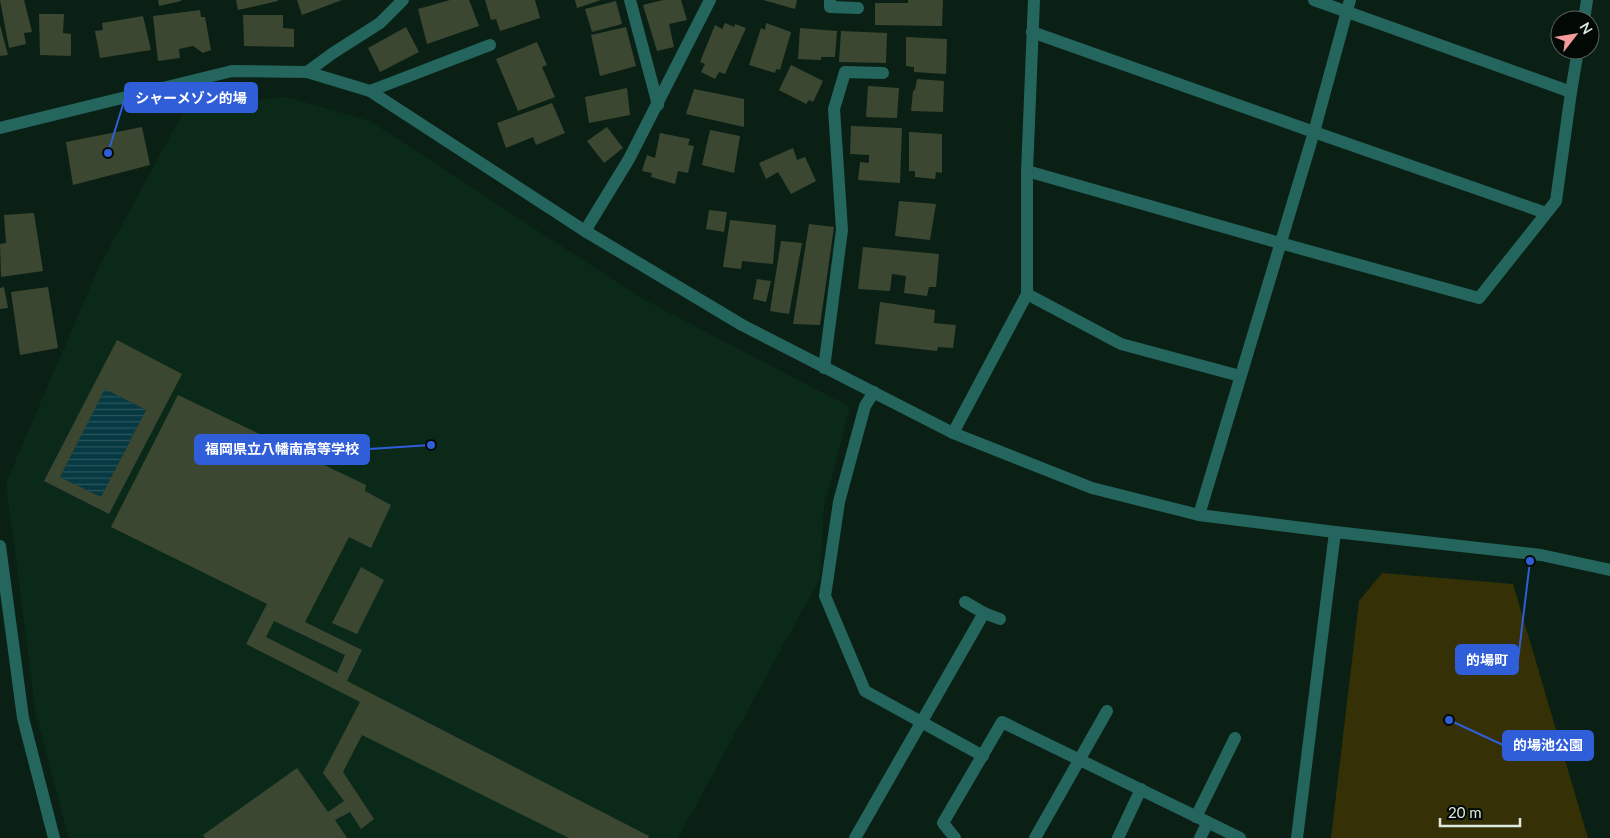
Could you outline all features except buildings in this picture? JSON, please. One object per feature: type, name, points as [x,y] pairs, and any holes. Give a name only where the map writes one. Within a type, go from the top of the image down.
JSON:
[{"type":"street","points":[[307,72],[332,53],[380,23],[403,0]]},
{"type":"street","points":[[630,0],[658,105]]},
{"type":"street","points":[[585,231],[629,159],[710,0]]},
{"type":"street","points":[[830,0],[830,7],[858,8]]},
{"type":"street","points":[[953,433],[1027,294],[1027,171],[1034,0]]},
{"type":"street","points":[[1314,0],[1349,6],[1571,92]]},
{"type":"street","points":[[1199,515],[1314,132],[1349,6]]},
{"type":"street","points":[[1032,32],[1546,213]]},
{"type":"street","points":[[370,91],[490,45]]},
{"type":"street","points":[[1027,171],[1479,298],[1556,201],[1576,60]]},
{"type":"street","points":[[0,128],[232,72],[307,72],[370,91],[585,231],[742,325],[953,433],[1092,488],[1199,515],[1541,555],[1610,570]]},
{"type":"street","points":[[824,368],[842,230],[834,109],[845,72],[882,73]]},
{"type":"street","points":[[1027,294],[1121,344],[1240,376]]},
{"type":"street","points":[[874,392],[865,406],[839,502],[825,596],[865,691],[983,756]]},
{"type":"street","points":[[1297,838],[1335,532]]},
{"type":"street","points":[[0,546],[1,567],[23,718],[54,838]]},
{"type":"street","points":[[965,602],[984,613],[1000,619]]},
{"type":"street","points":[[855,838],[984,613]]},
{"type":"street","points":[[1035,838],[1107,711]]},
{"type":"street","points":[[955,838],[943,823],[1002,722],[1240,838]]},
{"type":"street","points":[[1200,838],[1202,819],[1236,738]]},
{"type":"street","points":[[1118,838],[1141,789]]},
{"type":"shaded area","points":[[286,97],[370,121],[641,298],[850,407],[824,506],[820,578],[678,838],[69,838],[36,715],[6,483],[98,269],[186,107]]},
{"type":"shaded area","points":[[1382,573],[1513,584],[1588,838],[1331,838],[1359,601]]},
{"type":"water","points":[[105,389],[146,410],[101,497],[60,477]]},
{"type":"place","name":"シャーメゾン的場","points":[[108,153]]},
{"type":"place","name":"福岡県立八幡南高等学校","points":[[431,445]]},
{"type":"place","name":"的場町","points":[[1530,561]]},
{"type":"place","name":"的場池公園","points":[[1449,720]]}]
